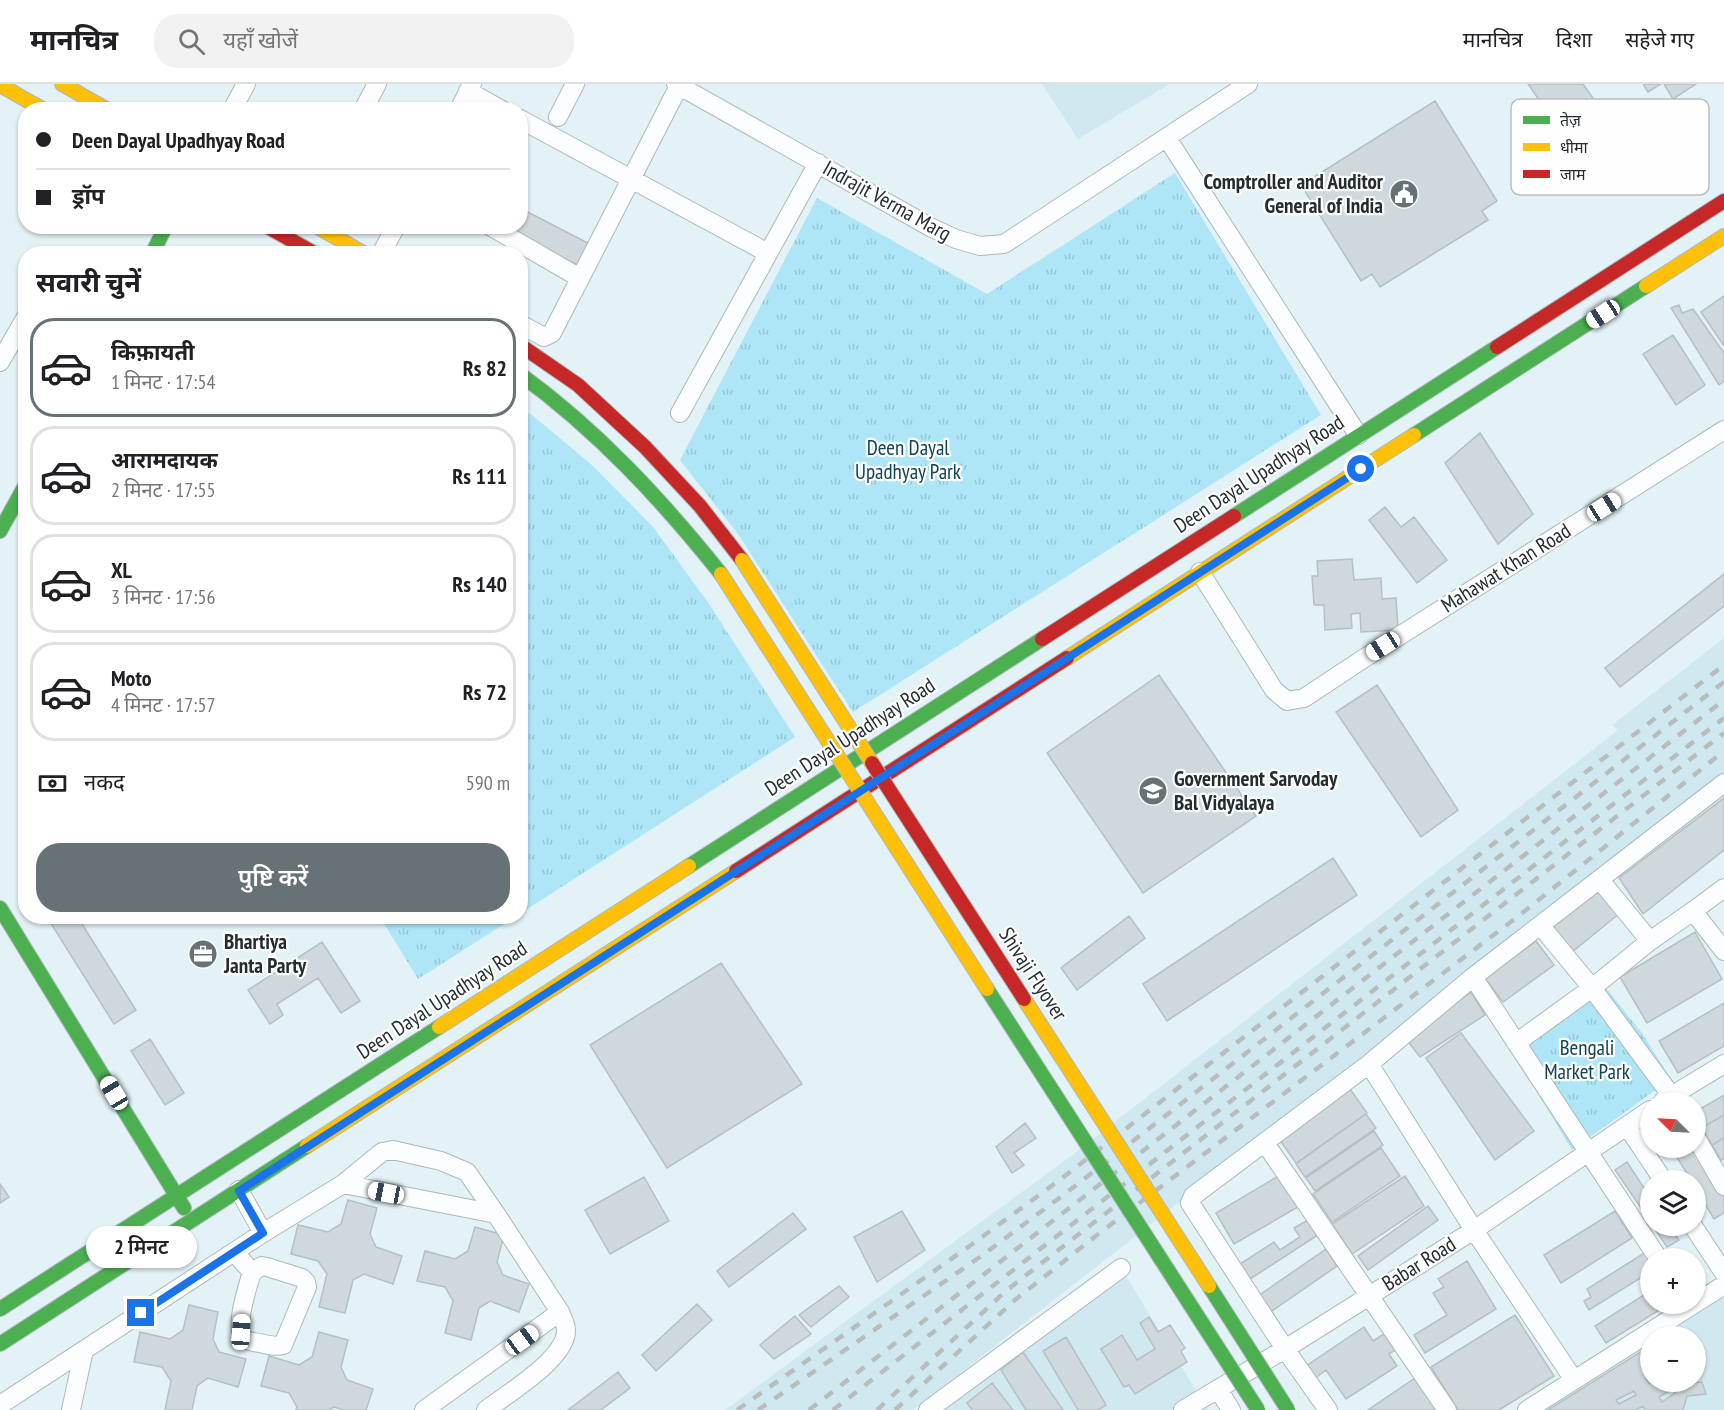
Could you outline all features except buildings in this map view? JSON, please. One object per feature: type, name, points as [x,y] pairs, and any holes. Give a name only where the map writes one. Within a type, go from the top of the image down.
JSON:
[{"type":"main road","points":[[62,84],[94,102]]},
{"type":"main road","points":[[0,85],[30,102]]},
{"type":"main road","name":"Deen Dayal Upadhyay Road","points":[[0,1309],[1724,201]]},
{"type":"main road","points":[[280,234],[302,246]]},
{"type":"main road","points":[[330,234],[351,246]]},
{"type":"main road","points":[[0,1344],[1724,237]]},
{"type":"main road","name":"Shivaji Flyover","points":[[528,351],[578,385],[645,447],[700,506],[742,560],[1288,1410]]},
{"type":"main road","points":[[528,379],[557,399],[624,461],[679,519],[721,574],[1258,1410]]},
{"type":"main road","points":[[0,531],[18,498]]},
{"type":"main road","points":[[0,908],[193,1221]]},
{"type":"street","points":[[236,102],[246,84]]},
{"type":"street","points":[[367,102],[377,84]]},
{"type":"street","points":[[558,117],[575,84]]},
{"type":"street","points":[[528,329],[541,336],[548,336],[632,178],[678,84]]},
{"type":"street","name":"Indrajit Verma Marg","points":[[678,84],[932,228],[956,239],[980,246],[1004,244],[1248,84]]},
{"type":"street","points":[[463,102],[470,88],[490,102]]},
{"type":"street","points":[[528,123],[768,253]]},
{"type":"street","points":[[1167,138],[1358,435]]},
{"type":"street","points":[[680,413],[818,163]]},
{"type":"street","points":[[504,234],[525,246]]},
{"type":"street","points":[[528,248],[580,278]]},
{"type":"street","points":[[0,362],[18,331]]},
{"type":"street","name":"Mahawat Khan Road","points":[[1200,573],[1274,690],[1287,701],[1304,698],[1724,430]]},
{"type":"street","points":[[1328,1410],[1285,1349],[1190,1203],[1193,1196],[1369,1064],[1473,977],[1724,783]]},
{"type":"street","points":[[1600,880],[1650,941]]},
{"type":"street","points":[[1516,1043],[1724,888]]},
{"type":"street","points":[[1693,910],[1724,951]]},
{"type":"street","points":[[1540,925],[1592,988],[1664,1092]]},
{"type":"street","points":[[1473,977],[1651,1248]]},
{"type":"street","points":[[1369,1064],[1474,1230],[1574,1380]]},
{"type":"street","points":[[1682,1092],[1724,1064]]},
{"type":"street","name":"Babar Road","points":[[1183,1410],[1474,1230],[1640,1117]]},
{"type":"street","points":[[1627,1126],[1656,1170]]},
{"type":"street","points":[[1264,1143],[1447,1410]]},
{"type":"street","points":[[0,1405],[263,1233],[343,1184],[382,1152],[393,1150],[441,1161],[467,1172],[561,1312],[566,1330],[562,1346],[552,1360],[486,1410]]},
{"type":"street","points":[[1706,1155],[1724,1186]]},
{"type":"street","points":[[343,1184],[496,1214]]},
{"type":"street","points":[[239,1191],[263,1233]]},
{"type":"street","points":[[1700,1236],[1724,1273]]},
{"type":"street","points":[[234,1252],[252,1272]]},
{"type":"street","points":[[262,1266],[302,1278],[306,1282],[307,1287],[283,1345],[277,1347],[248,1341],[241,1332],[242,1306],[252,1272],[262,1266]]},
{"type":"street","points":[[928,1410],[1121,1268]]},
{"type":"street","points":[[1706,1295],[1724,1285]]},
{"type":"street","points":[[424,1410],[561,1312]]},
{"type":"street","points":[[1527,1410],[1674,1314]]},
{"type":"street","points":[[71,1410],[84,1350]]},
{"type":"street","points":[[1218,1389],[1231,1410]]},
{"type":"shaded area","points":[[1042,84],[1170,84],[1078,139]]},
{"type":"shaded area","points":[[1724,638],[1724,777],[913,1410],[725,1410],[1075,1153],[1618,730],[1612,725]]},
{"type":"shaded area","points":[[1120,1266],[1208,1410],[940,1410]]},
{"type":"shaded area","points":[[1724,1293],[1724,1410],[1540,1410],[1640,1346],[1640,1392],[1706,1392],[1706,1326],[1672,1326],[1691,1314],[1706,1314],[1706,1304]]},
{"type":"green space","name":"Deen Dayal Upadhyay Park","points":[[1175,173],[1321,415],[853,712],[738,534],[680,460],[817,198],[987,294]]},
{"type":"green space","points":[[528,413],[593,466],[654,528],[709,604],[795,737],[528,909]]},
{"type":"green space","points":[[384,924],[504,924],[418,979]]},
{"type":"green space","name":"Bengali Market Park","points":[[1595,974],[1642,1033],[1671,1079],[1653,1092],[1640,1092],[1640,1101],[1572,1150],[1507,1042]]},
{"type":"railway","points":[[737,1410],[1057,1182],[1724,665]]},
{"type":"railway","points":[[758,1410],[980,1257],[1066,1193],[1724,682]]},
{"type":"railway","points":[[809,1410],[1724,700]]},
{"type":"railway","points":[[833,1410],[1724,718]]},
{"type":"railway","points":[[877,1410],[1007,1290],[1724,733]]},
{"type":"railway","points":[[895,1410],[1015,1300],[1097,1235],[1516,918],[1724,751]]},
{"type":"traffic: fast","points":[[156,246],[162,234]]},
{"type":"traffic: fast","points":[[1414,435],[1646,286]]},
{"type":"traffic: fast","points":[[1234,516],[1497,347]]},
{"type":"traffic: fast","points":[[528,380],[576,419],[627,467],[721,574]]},
{"type":"traffic: fast","points":[[0,531],[18,498]]},
{"type":"traffic: fast","points":[[689,866],[1042,639]]},
{"type":"traffic: fast","points":[[0,908],[184,1208]]},
{"type":"traffic: fast","points":[[987,989],[1258,1410]]},
{"type":"traffic: fast","points":[[0,1309],[439,1027]]},
{"type":"traffic: fast","points":[[0,1344],[307,1146]]},
{"type":"traffic: fast","points":[[1209,1286],[1288,1410]]},
{"type":"traffic: slow","points":[[62,84],[94,102]]},
{"type":"traffic: slow","points":[[0,85],[30,102]]},
{"type":"traffic: slow","points":[[330,234],[351,246]]},
{"type":"traffic: slow","points":[[1646,286],[1724,236]]},
{"type":"traffic: slow","points":[[1067,658],[1414,435]]},
{"type":"traffic: slow","points":[[742,560],[872,763]]},
{"type":"traffic: slow","points":[[721,574],[987,989]]},
{"type":"traffic: slow","points":[[439,1027],[689,866]]},
{"type":"traffic: slow","points":[[307,1146],[736,871]]},
{"type":"traffic: slow","points":[[1024,999],[1209,1286]]},
{"type":"traffic: jam","points":[[1497,347],[1724,201]]},
{"type":"traffic: jam","points":[[280,234],[302,246]]},
{"type":"traffic: jam","points":[[528,351],[578,385],[645,447],[700,506],[742,560]]},
{"type":"traffic: jam","points":[[1042,639],[1234,516]]},
{"type":"traffic: jam","points":[[736,871],[1067,658]]},
{"type":"traffic: jam","points":[[872,763],[1024,999]]},
{"type":"place","name":"Comptroller and Auditor General of India","points":[[1404,194]]},
{"type":"place","name":"Government Sarvoday Bal Vidyalaya","points":[[1153,791]]},
{"type":"place","name":"Bhartiya Janta Party","points":[[203,954]]},
{"type":"route","points":[[141,1313],[263,1233],[239,1191],[1361,469]]}]
